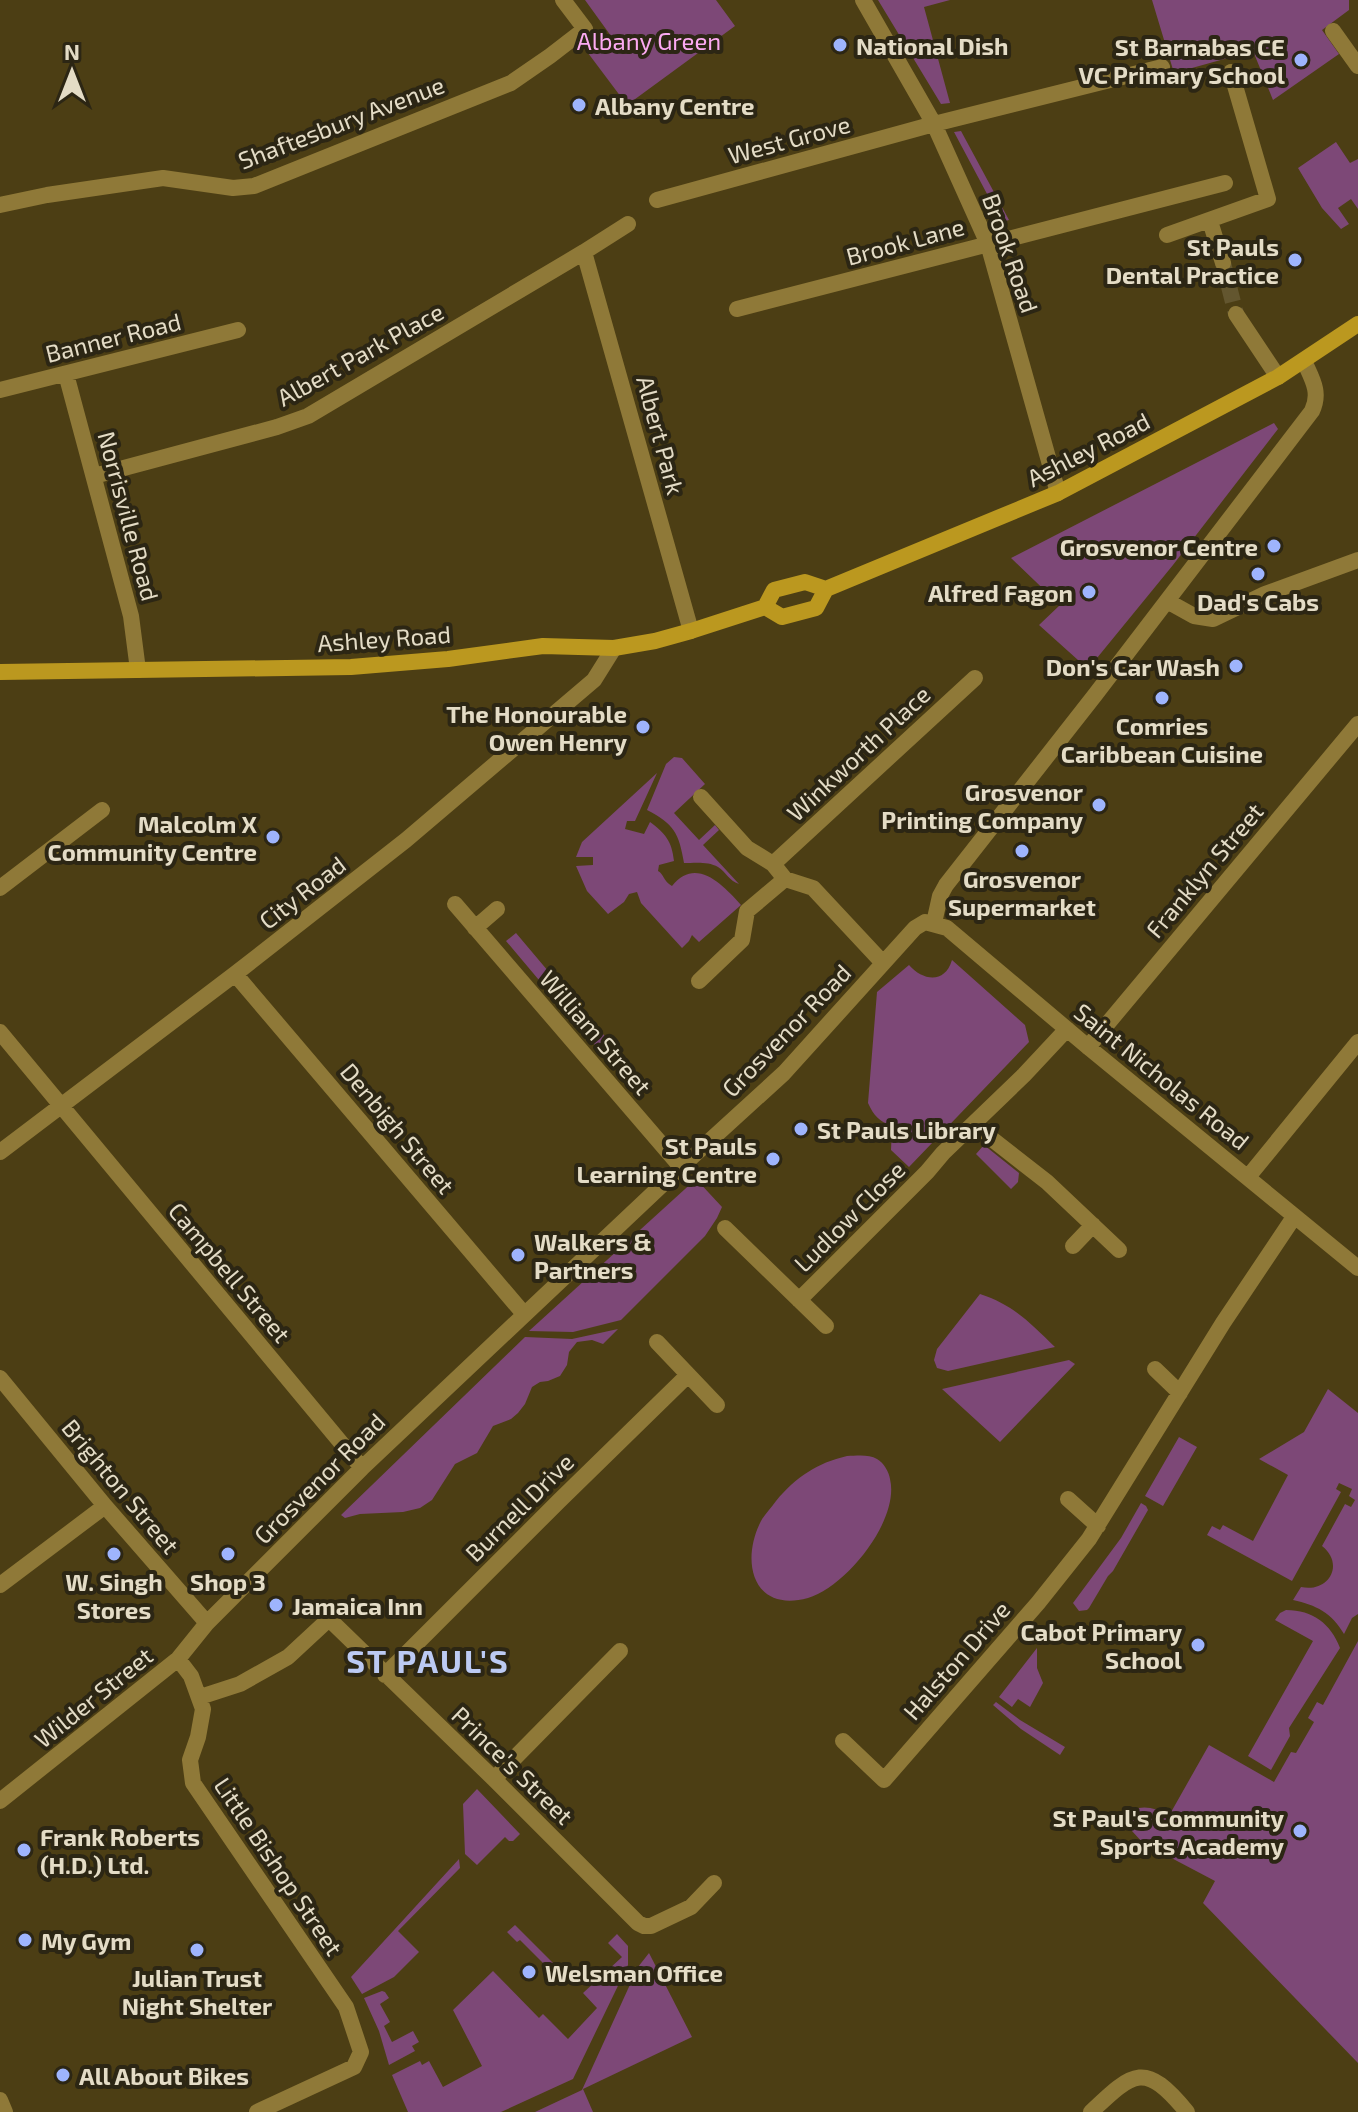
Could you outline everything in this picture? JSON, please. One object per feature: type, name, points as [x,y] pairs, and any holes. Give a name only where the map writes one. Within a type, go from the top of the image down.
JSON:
[{"type":"main road","name":"Ashley Road","points":[[765,607],[782,617],[816,608],[826,589],[1058,493],[1278,377],[1358,324]]},
{"type":"main road","name":"Ashley Road","points":[[0,672],[351,667],[448,659],[543,646],[614,648],[691,631],[765,607],[774,590],[805,582],[826,589]]},
{"type":"street","name":"Shaftesbury Avenue","points":[[0,205],[163,178],[233,188],[254,186],[511,83],[585,29],[563,0]]},
{"type":"street","name":"Brook Road","points":[[863,0],[934,124],[988,244],[1058,493]]},
{"type":"street","points":[[1333,31],[1358,66]]},
{"type":"street","name":"West Grove","points":[[657,200],[934,124],[1162,67]]},
{"type":"street","points":[[1167,235],[1268,199],[1231,72]]},
{"type":"street","name":"Brook Lane","points":[[737,309],[1225,183]]},
{"type":"street","points":[[1210,221],[1223,263]]},
{"type":"street","name":"Albert Park Place","points":[[94,476],[308,416],[628,224]]},
{"type":"street","name":"Albert Park","points":[[584,252],[691,631]]},
{"type":"street","points":[[1236,314],[1278,377]]},
{"type":"street","name":"Banner Road","points":[[0,390],[238,330]]},
{"type":"street","points":[[934,923],[940,896],[946,885],[1312,411],[1317,390],[1304,361]]},
{"type":"street","name":"Norrisville Road","points":[[66,374],[131,616],[138,670]]},
{"type":"street","points":[[1167,601],[1194,616],[1213,619],[1265,594],[1358,560]]},
{"type":"street","name":"City Road","points":[[0,1152],[406,840],[594,680],[614,648]]},
{"type":"street","name":"Winkworth Place","points":[[773,864],[975,678]]},
{"type":"street","name":"Franklyn Street","points":[[1088,1047],[1358,724]]},
{"type":"street","points":[[701,797],[747,848],[773,864],[785,879],[813,888],[883,963]]},
{"type":"street","points":[[0,888],[102,810]]},
{"type":"street","points":[[699,981],[742,940],[747,911],[785,879]]},
{"type":"street","name":"William Street","points":[[455,904],[681,1167]]},
{"type":"street","points":[[475,928],[497,909]]},
{"type":"street","name":"Grosvenor Road","points":[[178,1659],[207,1623],[362,1468],[784,1073],[915,928],[925,922],[934,923]]},
{"type":"street","name":"Saint Nicholas Road","points":[[934,923],[947,928],[1358,1268]]},
{"type":"street","name":"Denbigh Street","points":[[235,974],[524,1314]]},
{"type":"street","name":"Ludlow Close","points":[[799,1300],[1067,1029]]},
{"type":"street","name":"Campbell Street","points":[[0,1032],[362,1468]]},
{"type":"street","points":[[1248,1177],[1358,1042]]},
{"type":"street","points":[[974,1125],[1053,1188],[1119,1250]]},
{"type":"street","name":"Halston Drive","points":[[843,1741],[884,1780],[1038,1603],[1098,1526],[1223,1323],[1294,1217]]},
{"type":"street","points":[[1073,1246],[1093,1225]]},
{"type":"street","name":"Ludlow Close","points":[[725,1228],[826,1326]]},
{"type":"street","points":[[657,1342],[717,1405]]},
{"type":"street","points":[[1155,1369],[1180,1393]]},
{"type":"street","name":"Burnell Drive","points":[[385,1675],[688,1375]]},
{"type":"street","name":"Brighton Street","points":[[0,1378],[105,1506],[207,1623]]},
{"type":"street","points":[[1068,1499],[1098,1526]]},
{"type":"street","points":[[0,1585],[105,1506]]},
{"type":"street","name":"Prince's Street","points":[[200,1697],[240,1684],[288,1657],[329,1619],[638,1923],[651,1926],[691,1907],[714,1883]]},
{"type":"street","points":[[494,1779],[620,1651]]},
{"type":"street","points":[[178,1659],[191,1676],[200,1697]]},
{"type":"street","name":"Wilder Street","points":[[0,1801],[178,1659]]},
{"type":"street","name":"Little Bishop Street","points":[[200,1697],[203,1709],[190,1760],[193,1783],[346,2007],[361,2052],[354,2067],[257,2112]]},
{"type":"street","points":[[1091,2112],[1123,2083],[1136,2077],[1157,2082],[1168,2089],[1187,2112]]},
{"type":"street","points":[[0,2100],[5,2112]]},
{"type":"green space","name":"Albany Green","points":[[585,0],[716,0],[735,26],[627,105],[588,53],[611,36]]},
{"type":"green space","points":[[878,0],[950,0],[924,7],[950,103],[941,104]]},
{"type":"green space","name":"St Barnabas CE VC Primary School","points":[[1152,0],[1349,0],[1349,10],[1322,30],[1339,54],[1273,100],[1253,51],[1174,73]]},
{"type":"green space","points":[[961,131],[1009,220],[1002,222],[954,132]]},
{"type":"green space","points":[[1336,142],[1350,163],[1358,159],[1358,209],[1351,199],[1338,208],[1349,224],[1341,229],[1322,208],[1298,168]]},
{"type":"green space","points":[[1274,423],[1278,429],[1088,669],[1039,625],[1060,605],[1011,558]]},
{"type":"green space","points":[[674,757],[682,758],[705,784],[674,813],[699,840],[715,825],[719,830],[703,845],[739,884],[714,865],[684,863],[674,830],[647,810],[666,764]]},
{"type":"green space","points":[[657,773],[635,821],[627,821],[625,829],[644,834],[650,822],[664,834],[672,848],[674,861],[659,865],[658,871],[672,886],[681,877],[700,874],[718,882],[741,905],[699,942],[692,935],[682,948],[641,903],[637,892],[629,894],[608,914],[587,891],[576,866],[593,865],[593,857],[576,857],[582,842]]},
{"type":"green space","points":[[516,933],[559,984],[549,992],[506,941]]},
{"type":"green space","points":[[952,960],[1025,1025],[1029,1042],[909,1167],[891,1150],[892,1126],[877,1118],[868,1103],[877,992],[909,965],[933,978],[944,973]]},
{"type":"green space","points":[[566,992],[609,1041],[599,1050],[557,1000]]},
{"type":"green space","points":[[984,1145],[1019,1173],[1018,1182],[1011,1189],[976,1154]]},
{"type":"green space","points":[[696,1179],[722,1207],[717,1218],[705,1236],[621,1320],[573,1332],[529,1331]]},
{"type":"green space","points":[[980,1294],[1012,1309],[1055,1347],[948,1371],[937,1368],[934,1360],[937,1349]]},
{"type":"green space","points":[[618,1329],[603,1344],[592,1340],[577,1342],[569,1352],[567,1365],[560,1376],[532,1387],[518,1413],[493,1426],[477,1453],[455,1464],[432,1500],[420,1508],[403,1512],[360,1514],[345,1518],[341,1515],[525,1337],[572,1339]]},
{"type":"green space","points":[[1069,1360],[1075,1364],[1000,1442],[942,1389]]},
{"type":"green space","points":[[1328,1389],[1358,1413],[1358,1614],[1352,1618],[1344,1634],[1323,1611],[1293,1600],[1301,1587],[1319,1586],[1331,1576],[1332,1561],[1322,1546],[1345,1504],[1351,1507],[1355,1500],[1349,1496],[1352,1489],[1339,1483],[1336,1489],[1341,1492],[1292,1581],[1207,1535],[1212,1526],[1220,1530],[1223,1525],[1253,1541],[1288,1475],[1259,1459],[1304,1432]]},
{"type":"green space","points":[[1179,1437],[1197,1447],[1163,1506],[1145,1496]]},
{"type":"green space","points":[[847,1456],[874,1457],[889,1473],[891,1495],[878,1532],[853,1566],[823,1591],[808,1598],[789,1601],[774,1598],[763,1591],[752,1567],[752,1552],[761,1521],[799,1478],[817,1467]]},
{"type":"green space","points":[[1141,1503],[1148,1510],[1113,1571],[1089,1608],[1079,1611],[1073,1603],[1121,1538]]},
{"type":"green space","points":[[1286,1610],[1305,1613],[1320,1620],[1332,1632],[1340,1648],[1289,1728],[1290,1736],[1271,1770],[1248,1756],[1313,1641],[1275,1620]]},
{"type":"green space","name":"St Paul's Community Sports Academy","points":[[1358,1641],[1358,2063],[1203,1903],[1215,1881],[1143,1843],[1121,1819],[1139,1808],[1170,1814],[1209,1745],[1274,1782],[1291,1752],[1296,1753],[1314,1722],[1308,1718],[1317,1702],[1323,1705]]},
{"type":"green space","points":[[1037,1648],[1037,1668],[1043,1683],[1030,1707],[1018,1699],[1012,1707],[999,1697]]},
{"type":"green space","points":[[996,1702],[1065,1747],[1060,1755],[1021,1729],[993,1705]]},
{"type":"green space","points":[[477,1789],[520,1834],[513,1841],[505,1837],[477,1865],[465,1854],[463,1804]]},
{"type":"green space","points":[[459,1859],[460,1868],[398,1931],[419,1952],[394,1977],[362,1994],[351,1977]]},
{"type":"green space","points":[[515,1925],[555,1965],[550,1970],[520,1940],[517,1942],[507,1932]]},
{"type":"green space","points":[[617,1934],[628,1946],[628,1965],[573,2079],[501,2112],[408,2112],[392,2075],[420,2061],[422,2065],[429,2061],[443,2087],[482,2066],[453,2010],[493,1971],[539,2018],[543,2014],[568,2039],[597,2008],[583,1993],[622,1957],[608,1943]]},
{"type":"green space","points":[[649,1953],[692,2037],[583,2089],[593,2112],[535,2112],[582,2090],[638,1967]]},
{"type":"green space","points":[[382,1991],[389,1998],[380,2004],[390,2022],[384,2026],[392,2042],[413,2031],[419,2042],[412,2046],[415,2051],[389,2065],[379,2031],[364,1998]]},
{"type":"tunnel","points":[[1223,263],[1236,314]]},
{"type":"place","name":"National Dish","points":[[840,45]]},
{"type":"place","name":"St Barnabas CE VC Primary School","points":[[1301,60]]},
{"type":"place","name":"Albany Centre","points":[[579,105]]},
{"type":"place","name":"St Pauls Dental Practice","points":[[1295,260]]},
{"type":"place","name":"Grosvenor Centre","points":[[1274,546]]},
{"type":"place","name":"Dad's Cabs","points":[[1258,574]]},
{"type":"place","name":"Alfred Fagon","points":[[1089,592]]},
{"type":"place","name":"Don's Car Wash","points":[[1236,666]]},
{"type":"place","name":"Comries Caribbean Cuisine","points":[[1162,698]]},
{"type":"place","name":"The Honourable Owen Henry","points":[[643,727]]},
{"type":"place","name":"Grosvenor Printing Company","points":[[1099,805]]},
{"type":"place","name":"Malcolm X Community Centre","points":[[273,837]]},
{"type":"place","name":"Grosvenor Supermarket","points":[[1022,851]]},
{"type":"place","name":"St Pauls Library","points":[[801,1129]]},
{"type":"place","name":"St Pauls Learning Centre","points":[[773,1159]]},
{"type":"place","name":"Walkers & Partners","points":[[518,1255]]},
{"type":"place","name":"W. Singh Stores","points":[[114,1554]]},
{"type":"place","name":"Shop 3","points":[[228,1554]]},
{"type":"place","name":"Jamaica Inn","points":[[276,1605]]},
{"type":"place","name":"Cabot Primary School","points":[[1198,1645]]},
{"type":"place","name":"St Paul's Community Sports Academy","points":[[1300,1831]]},
{"type":"place","name":"Frank Roberts (H.D.) Ltd.","points":[[24,1850]]},
{"type":"place","name":"My Gym","points":[[25,1940]]},
{"type":"place","name":"Julian Trust Night Shelter","points":[[197,1950]]},
{"type":"place","name":"Welsman Office","points":[[529,1972]]},
{"type":"place","name":"All About Bikes","points":[[63,2075]]},
{"type":"district","name":"ST PAUL'S","points":[[428,1660]]}]
